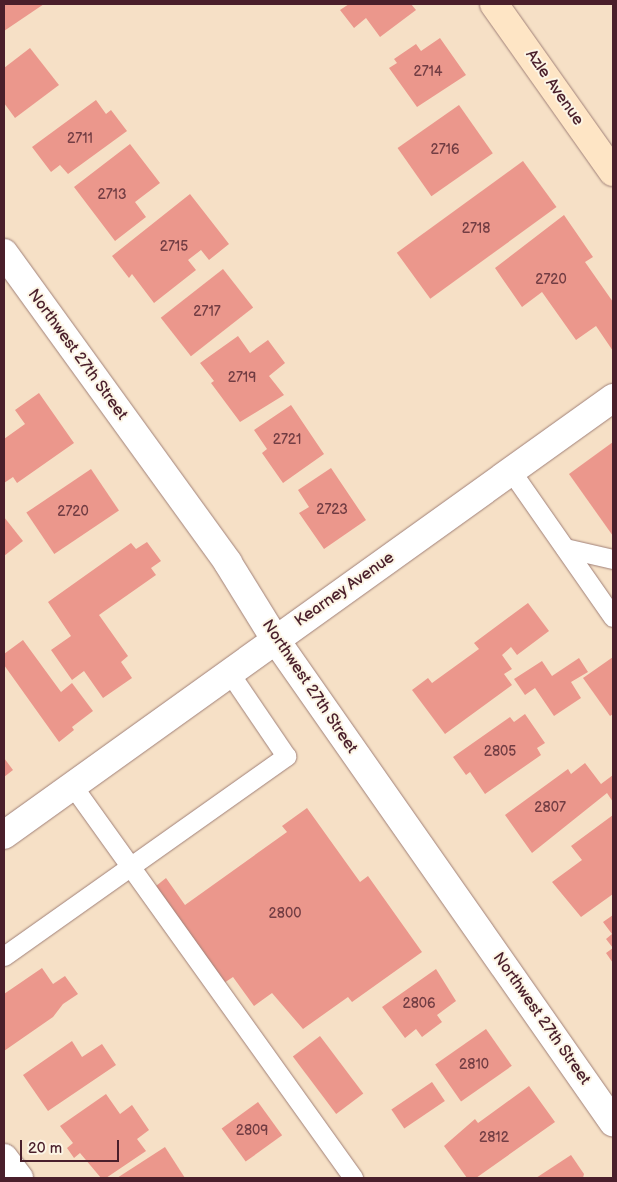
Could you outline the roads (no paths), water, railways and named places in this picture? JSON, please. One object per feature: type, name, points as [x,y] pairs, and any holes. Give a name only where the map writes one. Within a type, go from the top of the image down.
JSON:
[{"type":"main road","name":"Azle Avenue","points":[[494,4],[613,172]]},
{"type":"street","name":"Northwest 27th Street","points":[[4,253],[228,563],[275,639],[613,1122]]},
{"type":"street","name":"Kearney Avenue","points":[[4,834],[613,398]]},
{"type":"street","points":[[4,1158],[19,1178]]},
{"type":"lane","points":[[511,471],[613,617]]},
{"type":"lane","points":[[565,548],[613,559]]},
{"type":"lane","points":[[4,956],[286,756],[229,672]]},
{"type":"lane","points":[[72,785],[353,1178]]}]
